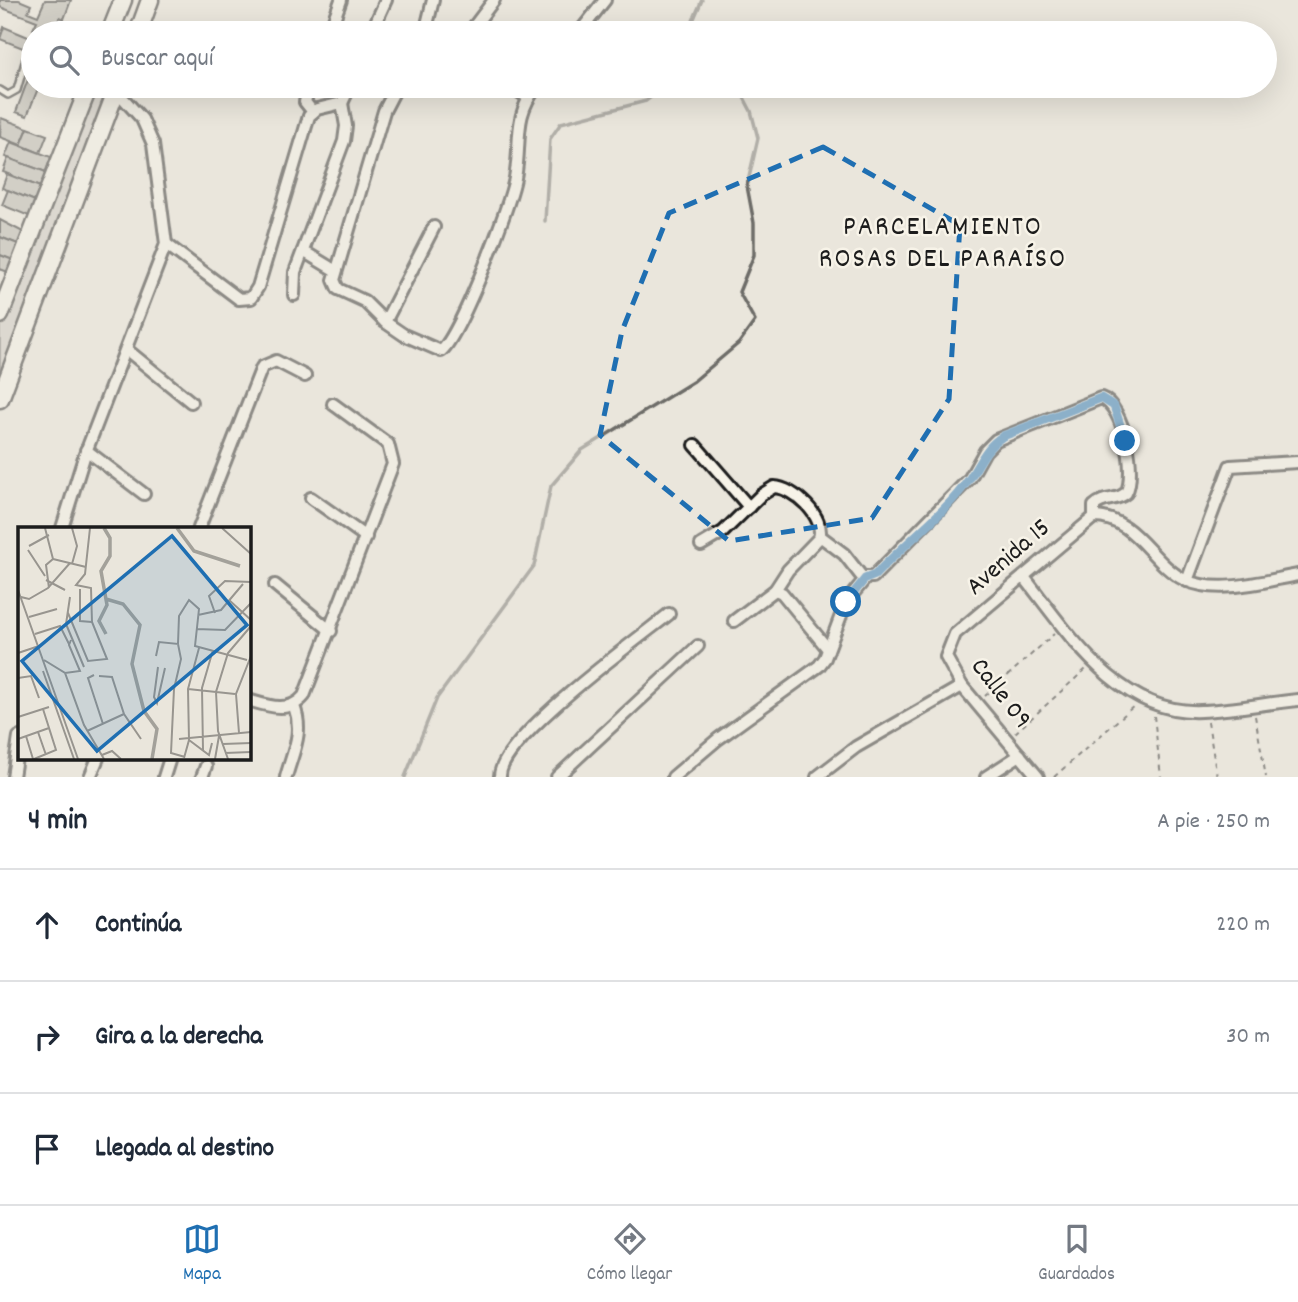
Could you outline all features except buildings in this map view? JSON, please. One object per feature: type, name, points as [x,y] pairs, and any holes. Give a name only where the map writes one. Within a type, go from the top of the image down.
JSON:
[{"type":"main road","points":[[115,21],[123,0]]},
{"type":"main road","points":[[142,21],[150,0]]},
{"type":"main road","points":[[0,315],[84,98]]},
{"type":"main road","points":[[0,399],[113,98]]},
{"type":"street","points":[[333,21],[341,0]]},
{"type":"street","points":[[376,21],[386,0]]},
{"type":"street","points":[[428,21],[433,0]]},
{"type":"street","points":[[478,21],[494,0]]},
{"type":"street","points":[[589,21],[606,0]]},
{"type":"street","points":[[62,527],[86,450],[166,244],[153,144],[142,119],[123,98]]},
{"type":"street","points":[[306,98],[305,102],[313,112]]},
{"type":"street","points":[[293,295],[295,272],[344,141],[346,126],[342,103],[344,98]]},
{"type":"street","points":[[391,98],[384,111],[334,280],[338,289],[364,301],[385,322],[431,349],[441,351],[446,347],[506,216],[516,175],[521,112],[528,98]]},
{"type":"street","points":[[166,244],[239,299],[245,300],[254,296],[304,130],[313,112],[342,103]]},
{"type":"street","points":[[106,117],[121,108],[134,111]]},
{"type":"street","points":[[385,322],[434,227]]},
{"type":"street","points":[[303,251],[336,271]]},
{"type":"street","points":[[127,350],[191,402]]},
{"type":"street","points":[[199,527],[262,367],[276,362],[305,376]]},
{"type":"street","name":"Avenida 15","points":[[865,579],[875,575],[962,486],[996,440],[1098,398],[1114,406],[1120,419],[1131,466],[1126,493],[1118,499],[1099,501],[1094,506],[1094,517],[955,634]]},
{"type":"street","points":[[294,706],[308,688],[393,464],[393,453],[388,444],[332,404]]},
{"type":"street","points":[[695,445],[749,507]]},
{"type":"street","points":[[86,450],[144,494]]},
{"type":"street","points":[[1187,581],[1230,466],[1298,462]]},
{"type":"street","points":[[701,545],[723,532],[769,489],[786,489],[810,510],[820,526],[820,536],[788,570],[775,590],[734,621]]},
{"type":"street","points":[[311,498],[366,537]]},
{"type":"street","points":[[1094,517],[1120,522],[1168,569],[1187,581],[1230,586],[1298,575]]},
{"type":"street","points":[[673,777],[718,739],[819,666],[846,602],[865,579],[844,554],[820,536]]},
{"type":"street","points":[[1024,577],[1092,663],[1164,708],[1207,710],[1298,700]]},
{"type":"street","points":[[275,585],[331,631]]},
{"type":"street","points":[[775,590],[782,593],[828,649]]},
{"type":"street","points":[[500,777],[505,758],[550,711],[669,614]]},
{"type":"street","name":"Calle 09","points":[[955,634],[946,657],[962,686],[1038,777]]},
{"type":"street","points":[[565,775],[698,646]]},
{"type":"street","points":[[817,777],[856,747],[962,686]]},
{"type":"street","points":[[250,701],[270,706],[294,706]]},
{"type":"street","points":[[286,777],[299,737],[300,725],[294,706]]},
{"type":"street","points":[[13,777],[18,744]]},
{"type":"street","points":[[986,777],[1020,755]]},
{"type":"street","points":[[90,777],[97,760]]},
{"type":"street","points":[[164,777],[169,760]]},
{"type":"lane","points":[[0,90],[11,95],[17,90],[21,76]]},
{"type":"path","points":[[977,704],[1062,626]]},
{"type":"path","points":[[1008,740],[1092,663]]},
{"type":"path","points":[[1054,777],[1148,699]]},
{"type":"path","points":[[1148,699],[1161,777]]},
{"type":"path","points":[[1253,705],[1266,777]]},
{"type":"path","points":[[1207,710],[1217,777]]},
{"type":"highlighted area","points":[[823,147],[960,225],[949,399],[872,518],[729,541],[600,435],[622,331],[669,213]]},
{"type":"shaded area","points":[[85,98],[112,98],[0,396],[0,319]]},
{"type":"waterway","points":[[693,21],[702,0]]},
{"type":"waterway","points":[[545,221],[550,139],[561,123],[650,98]]},
{"type":"waterway","points":[[405,777],[437,698],[534,566],[551,486],[582,450],[694,381],[739,343],[755,321],[739,292],[754,255],[754,223],[747,186],[758,138],[751,111],[744,98]]},
{"type":"district","name":"PARCELAMIENTO ROSAS DEL PARAÍSO","points":[[943,245]]},
{"type":"route","points":[[846,602],[865,579],[875,575],[921,530],[970,478],[990,445],[1003,436],[1101,398],[1114,406],[1125,441]]}]
